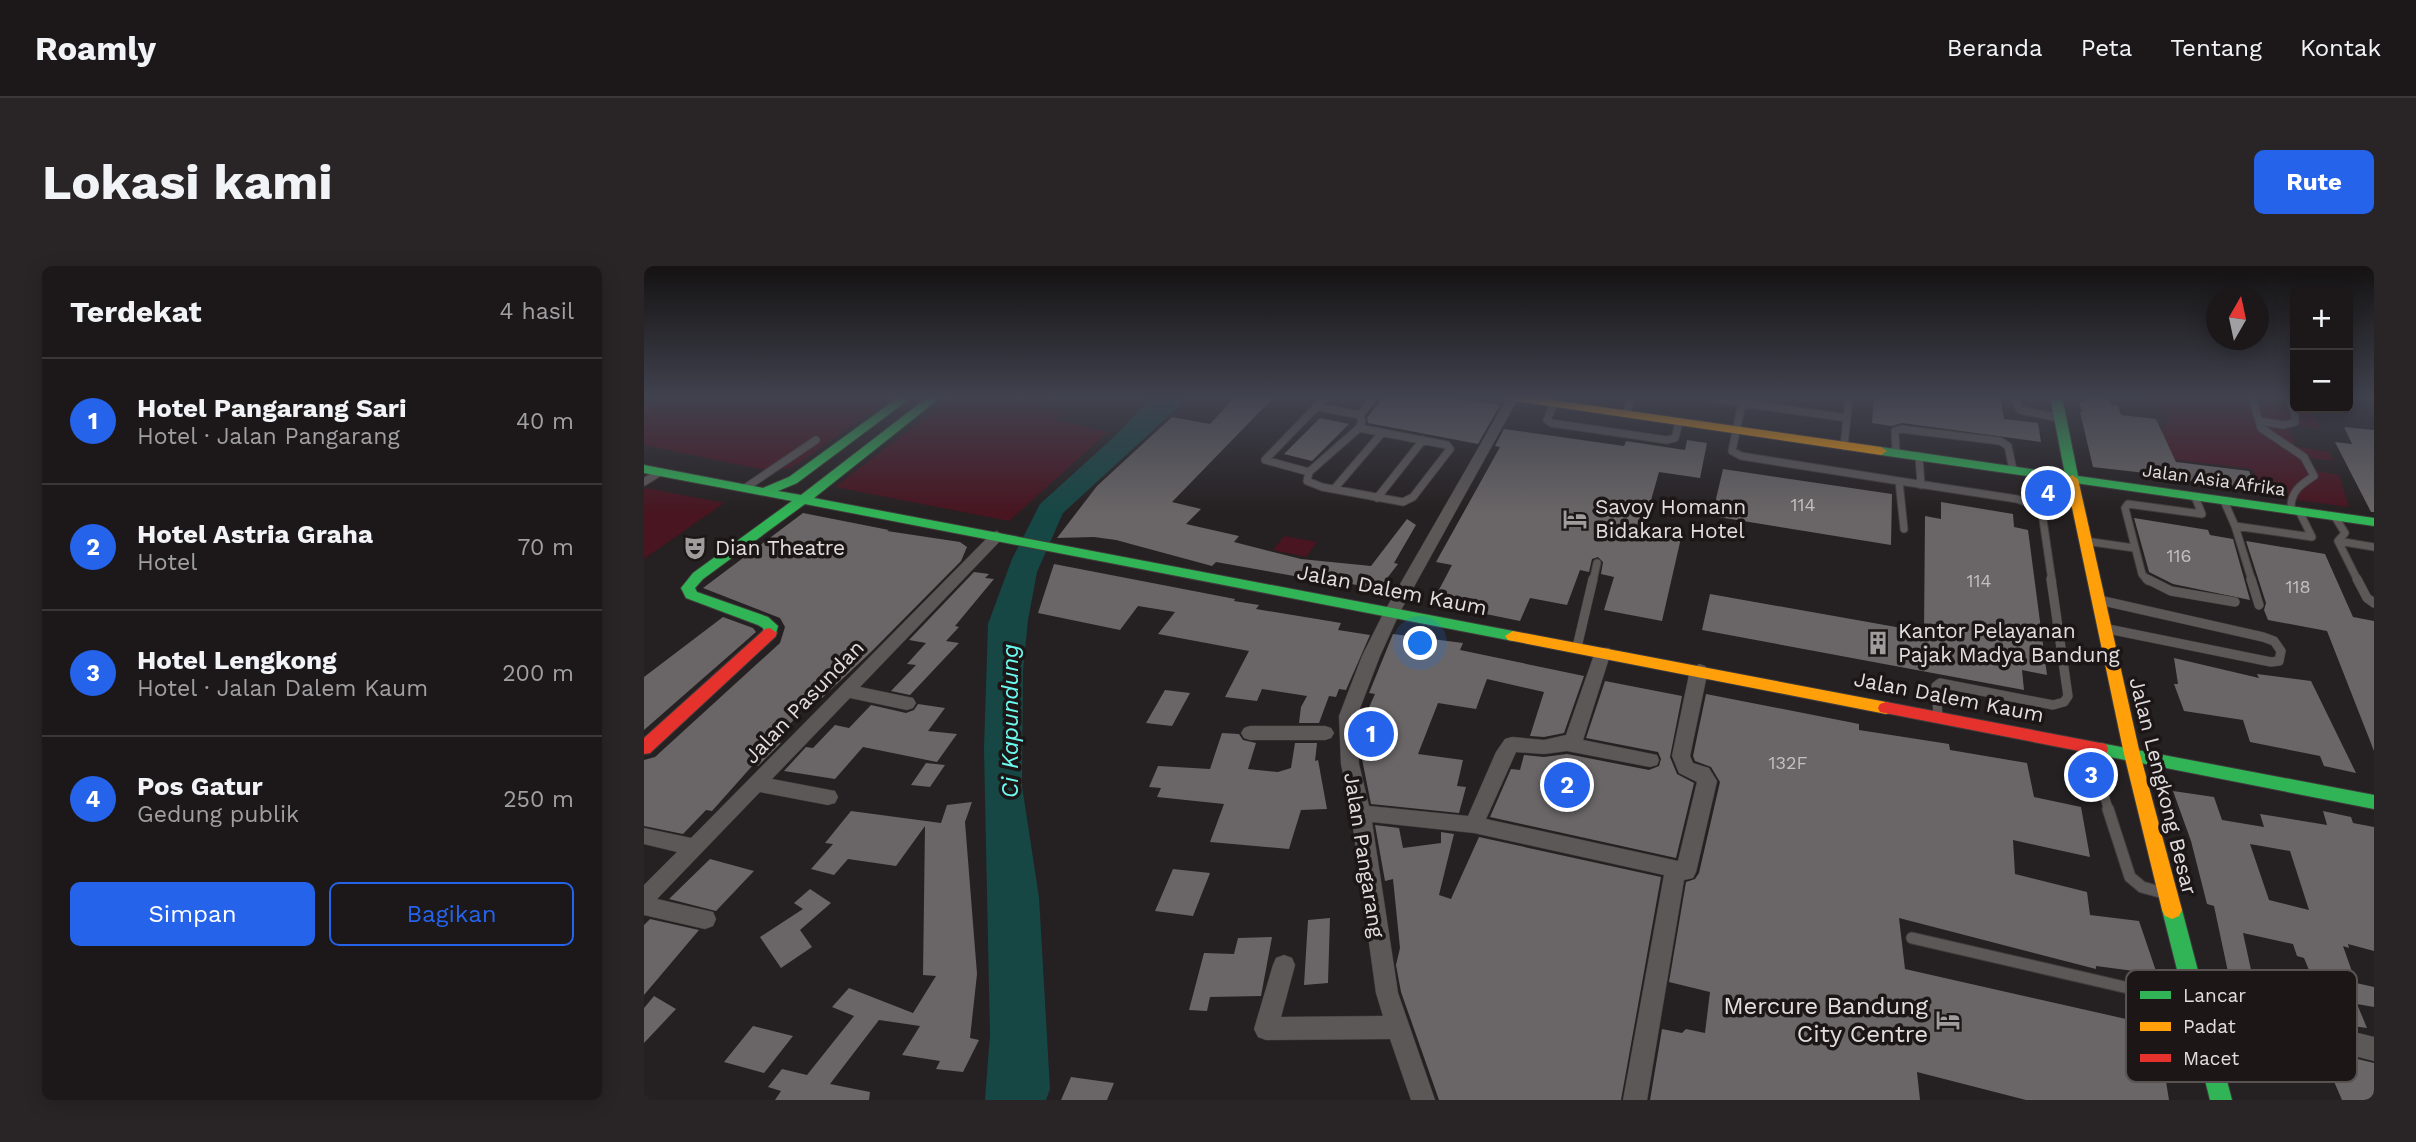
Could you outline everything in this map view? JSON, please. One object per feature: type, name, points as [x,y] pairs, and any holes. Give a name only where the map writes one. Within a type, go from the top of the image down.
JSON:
[{"type":"main road","points":[[765,492],[793,480],[853,436]]},
{"type":"main road","points":[[644,748],[771,635],[771,626],[691,595],[688,588],[698,576],[885,436]]},
{"type":"main road","name":"Jalan Asia Afrika","points":[[1776,436],[2374,522]]},
{"type":"main road","name":"Jalan Lengkong Besar","points":[[2064,436],[2097,600],[2132,754],[2188,970]]},
{"type":"main road","name":"Jalan Dalem Kaum","points":[[652,471],[1699,670],[2374,802]]},
{"type":"main road","name":"Jalan Lengkong Besar","points":[[2216,1082],[2221,1100]]},
{"type":"street","name":"Jalan Pangarang","points":[[1423,1100],[1387,993],[1379,952],[1362,813],[1350,764],[1348,716],[1371,656],[1392,612],[1489,436]]},
{"type":"street","name":"Jalan Pasundan","points":[[644,900],[846,691],[1005,538]]},
{"type":"street","points":[[1567,744],[1574,739],[1603,652]]},
{"type":"street","points":[[1362,813],[1474,824],[1686,872],[1706,781],[1702,774],[1686,768],[1681,763],[1699,670]]},
{"type":"street","points":[[846,691],[907,703]]},
{"type":"street","points":[[1250,733],[1325,733]]},
{"type":"street","points":[[1474,824],[1505,752],[1512,744],[1544,747],[1567,744],[1650,760]]},
{"type":"street","points":[[756,784],[828,797]]},
{"type":"street","points":[[644,836],[695,847]]},
{"type":"street","points":[[1635,1100],[1676,869]]},
{"type":"street","points":[[644,906],[705,919]]},
{"type":"street","points":[[1284,965],[1266,1029],[1398,1027]]},
{"type":"street","points":[[2357,1045],[2374,1049]]},
{"type":"lane","points":[[1289,436],[1265,460],[1309,472]]},
{"type":"lane","points":[[1350,436],[1309,472],[1307,481],[1403,502],[1409,500],[1448,455],[1450,449],[1447,446],[1399,436]]},
{"type":"lane","points":[[1334,489],[1379,436]]},
{"type":"lane","points":[[1639,436],[1667,440],[1676,436]]},
{"type":"lane","points":[[1735,436],[1732,451],[1735,454],[2017,499],[2033,505],[2042,513],[2068,696],[2064,702],[2053,705],[1940,683],[1937,686],[1938,716]]},
{"type":"lane","points":[[1844,446],[1845,436]]},
{"type":"lane","points":[[1895,436],[1896,453]]},
{"type":"lane","points":[[1958,436],[2000,441],[2008,446],[2013,470]]},
{"type":"lane","points":[[2235,526],[2312,537],[2289,500],[2297,486],[2314,476],[2304,457],[2273,436]]},
{"type":"lane","points":[[745,488],[816,440]]},
{"type":"lane","points":[[1377,498],[1423,440]]},
{"type":"lane","points":[[1919,456],[1921,485]]},
{"type":"lane","points":[[644,482],[652,471]]},
{"type":"lane","points":[[1899,481],[1904,529]]},
{"type":"lane","points":[[2195,497],[2202,513],[2128,504],[2125,508],[2134,548],[2146,582],[2159,588],[2235,602]]},
{"type":"lane","points":[[2224,501],[2235,526],[2259,605]]},
{"type":"lane","points":[[2335,517],[2345,533],[2338,541]]},
{"type":"lane","points":[[2085,541],[2134,548]]},
{"type":"lane","points":[[2338,541],[2374,547]]},
{"type":"lane","points":[[2338,541],[2367,598],[2374,603]]},
{"type":"lane","points":[[1577,647],[1597,563]]},
{"type":"lane","points":[[2097,600],[2263,637],[2274,641],[2281,651],[2279,661],[2271,662],[2103,628]]},
{"type":"lane","points":[[2103,792],[2130,877],[2141,887],[2168,895]]},
{"type":"lane","points":[[1912,938],[2126,988]]},
{"type":"shaded area","points":[[644,436],[838,436],[788,469],[769,471],[644,445]]},
{"type":"shaded area","points":[[901,436],[1104,436],[1009,521],[835,487]]},
{"type":"shaded area","points":[[2161,436],[2291,436],[2295,446],[2329,452],[2334,461],[2308,458],[2313,470],[2339,475],[2349,507],[2267,496],[2252,469],[2171,459]]},
{"type":"shaded area","points":[[646,488],[724,503],[644,559]]},
{"type":"shaded area","points":[[1284,536],[1317,542],[1306,557],[1273,550]]},
{"type":"water","name":"Ci Kapundung","points":[[1147,436],[1063,513],[1037,572],[1028,620],[1023,671],[1022,786],[1039,897],[1050,1089],[1046,1100],[985,1100],[990,1035],[984,749],[988,624],[1012,559],[1040,504],[1114,437]]},
{"type":"building","points":[[1151,436],[1236,436],[1172,502],[1201,509],[1186,524],[1239,536],[1234,542],[1301,559],[1371,566],[1407,519],[1416,525],[1394,563],[1398,564],[1378,590],[1330,579],[1328,582],[1216,562],[1212,566],[1116,540],[1094,537],[1057,538],[1097,486]]},
{"type":"building","points":[[1302,436],[1337,436],[1312,461],[1284,454]]},
{"type":"building","points":[[1436,436],[1483,436],[1478,444]]},
{"type":"building","name":"Savoy Homann Bidakara Hotel","points":[[1500,436],[1553,436],[1624,446],[1626,441],[1685,450],[1687,440],[1707,443],[1700,478],[1659,472],[1642,532],[1681,538],[1662,621],[1604,610],[1614,577],[1601,574],[1603,562],[1598,557],[1592,559],[1589,572],[1580,570],[1567,605],[1530,598],[1520,621],[1432,603],[1452,565],[1436,562],[1500,447],[1495,446]]},
{"type":"building","points":[[1997,436],[2040,436],[2041,442]]},
{"type":"building","points":[[2086,436],[2164,436],[2176,462],[2249,471],[2256,490],[2181,480],[2180,477],[2093,467]]},
{"type":"building","points":[[2348,436],[2374,436],[2374,512],[2371,512],[2335,442],[2352,444]]},
{"type":"building","points":[[1723,469],[1892,494],[1891,545],[1712,516]]},
{"type":"building","points":[[1941,502],[2013,514],[2014,527],[2028,530],[2047,675],[2022,670],[2024,690],[1702,630],[1710,594],[1924,632],[1925,516],[1941,519]]},
{"type":"building","points":[[803,513],[889,530],[887,531],[960,542],[967,547],[961,561],[871,652],[822,698],[814,697],[774,742],[781,743],[758,766],[753,765],[712,811],[706,810],[683,834],[644,826],[644,760],[655,757],[780,643],[785,627],[780,618],[703,588]]},
{"type":"building","points":[[2134,518],[2208,530],[2210,535],[2233,539],[2250,600],[2173,584],[2149,572]]},
{"type":"building","points":[[2246,541],[2325,554],[2353,617],[2374,621],[2374,751],[2327,631],[2268,620],[2264,610],[2266,603]]},
{"type":"building","points":[[1054,564],[1235,599],[1234,601],[1259,605],[1256,609],[1341,623],[1338,630],[1370,635],[1346,690],[1339,689],[1336,697],[1329,696],[1319,723],[1299,723],[1301,707],[1307,696],[1262,689],[1257,701],[1225,697],[1249,651],[1158,634],[1175,612],[1138,606],[1120,630],[1038,613]]},
{"type":"building","points":[[974,572],[989,574],[985,578],[994,579],[946,641],[959,643],[910,695],[891,691],[916,665],[907,664],[926,643],[909,640]]},
{"type":"building","points":[[723,617],[753,628],[756,632],[644,730],[644,677]]},
{"type":"building","points":[[1393,634],[1463,643],[1460,650],[1584,676],[1564,733],[1544,737],[1530,736],[1544,692],[1487,679],[1476,709],[1438,703],[1418,754],[1463,760],[1457,786],[1466,787],[1459,813],[1371,804],[1361,754],[1373,715],[1366,714],[1375,694],[1369,693]]},
{"type":"building","points":[[2174,658],[2259,678],[2257,674],[2311,681],[2356,773],[2324,766],[2320,756],[2250,742],[2243,720],[2184,711],[2174,684],[2178,684]]},
{"type":"building","points":[[1605,681],[1682,696],[1670,757],[1677,774],[1694,783],[1676,858],[1490,817],[1511,769],[1520,770],[1524,755],[1544,757],[1567,754],[1649,770],[1659,766],[1661,759],[1658,752],[1586,738]]},
{"type":"building","points":[[1165,690],[1190,693],[1172,726],[1146,723]]},
{"type":"building","points":[[1706,694],[1859,724],[1859,730],[1949,744],[1950,750],[2027,763],[2034,797],[2081,807],[2090,857],[2013,840],[2015,874],[2087,892],[2090,915],[2139,921],[2156,970],[2096,966],[2096,969],[1899,918],[1905,969],[2126,1019],[2126,1082],[2166,1082],[2169,1100],[2026,1100],[1917,1072],[1920,1100],[1650,1100],[1662,1029],[1682,1033],[1686,1029],[1705,1033],[1710,992],[1669,982],[1686,882],[1695,879],[1699,873],[1720,782],[1711,767],[1695,761],[1693,756]]},
{"type":"building","points":[[918,704],[945,708],[928,731],[957,734],[937,762],[863,747],[835,779],[784,771],[806,747],[813,748],[835,725],[849,728],[871,705],[906,713],[914,710]]},
{"type":"building","points":[[1222,733],[1239,734],[1243,740],[1256,743],[1248,769],[1278,772],[1291,768],[1295,743],[1317,743],[1315,761],[1318,760],[1327,809],[1301,810],[1289,849],[1210,842],[1224,804],[1157,797],[1161,788],[1149,787],[1158,766],[1210,769]]},
{"type":"building","points":[[926,763],[945,765],[930,787],[911,785]]},
{"type":"building","points":[[2173,791],[2214,797],[2222,820],[2264,827],[2260,814],[2327,825],[2323,811],[2351,817],[2353,823],[2374,827],[2374,951],[2348,944],[2349,948],[2343,946],[2351,970],[2309,970],[2304,958],[2297,956],[2293,944],[2243,933],[2251,970],[2228,970],[2214,906],[2207,904],[2191,841]],"holes":[[[2250,844],[2290,851],[2309,910],[2269,900]]]},
{"type":"building","points":[[972,802],[965,822],[977,974],[970,1038],[979,1040],[963,1072],[936,1069],[940,1061],[902,1055],[920,1026],[879,1020],[830,1084],[870,1092],[869,1100],[775,1100],[781,1091],[768,1087],[782,1069],[807,1075],[854,1016],[832,1007],[849,988],[913,1013],[936,976],[923,975],[925,826],[896,866],[848,859],[834,875],[811,869],[833,844],[825,843],[851,811],[941,823],[947,805]]},
{"type":"building","points":[[1375,825],[1399,828],[1403,848],[1441,843],[1441,832],[1454,834],[1439,895],[1451,899],[1479,837],[1661,877],[1621,1100],[1439,1100],[1401,992],[1396,965],[1400,948],[1393,879],[1385,881]]},
{"type":"building","points":[[710,859],[754,871],[716,911],[669,899]]},
{"type":"building","points":[[1173,869],[1210,873],[1193,916],[1155,911]]},
{"type":"building","points":[[810,889],[831,903],[800,930],[812,947],[781,968],[760,937],[803,909],[794,903]]},
{"type":"building","points":[[1330,918],[1328,983],[1304,985],[1308,920]]},
{"type":"building","points":[[650,919],[699,930],[644,995],[644,925]]},
{"type":"building","points":[[1272,937],[1261,996],[1210,997],[1207,1011],[1189,1010],[1204,953],[1234,954],[1238,938]]},
{"type":"building","points":[[2357,983],[2374,987],[2374,1007],[2357,1004]]},
{"type":"building","points":[[654,996],[676,1009],[644,1043],[644,1008]]},
{"type":"building","points":[[2357,1004],[2367,1028],[2357,1027]]},
{"type":"building","points":[[753,1026],[793,1036],[764,1073],[724,1062]]},
{"type":"building","points":[[2357,1059],[2374,1063],[2374,1100],[2342,1100],[2334,1082],[2357,1082]]},
{"type":"building","points":[[1071,1077],[1114,1083],[1107,1100],[1061,1100]]},
{"type":"traffic: fast","points":[[765,492],[793,480],[853,436]]},
{"type":"traffic: fast","points":[[770,633],[771,626],[763,621],[691,595],[688,588],[698,576],[885,436]]},
{"type":"traffic: fast","points":[[2064,436],[2072,479]]},
{"type":"traffic: fast","points":[[1881,451],[2374,522]]},
{"type":"traffic: fast","points":[[644,469],[1513,636]]},
{"type":"traffic: fast","points":[[2100,749],[2374,802]]},
{"type":"traffic: fast","points":[[2172,910],[2187,970]]},
{"type":"traffic: fast","points":[[2216,1082],[2221,1100]]},
{"type":"traffic: slow","points":[[1777,436],[1881,451]]},
{"type":"traffic: slow","points":[[2072,479],[2132,754],[2172,910]]},
{"type":"traffic: slow","points":[[1513,636],[1886,708]]},
{"type":"traffic: jam","points":[[644,748],[770,633]]},
{"type":"traffic: jam","points":[[1886,708],[2100,749]]},
{"type":"place","name":"Pos Gatur","points":[[2048,493]]},
{"type":"place","name":"Savoy Homann Bidakara Hotel","points":[[1575,519]]},
{"type":"place","name":"Dian Theatre","points":[[695,548]]},
{"type":"place","name":"Kantor Pelayanan Pajak Madya Bandung","points":[[1878,643]]},
{"type":"place","name":"Hotel Pangarang Sari","points":[[1371,734]]},
{"type":"place","name":"Hotel Lengkong","points":[[2091,775]]},
{"type":"place","name":"Hotel Astria Graha","points":[[1567,785]]},
{"type":"place","name":"Mercure Bandung City Centre","points":[[1948,1020]]}]
